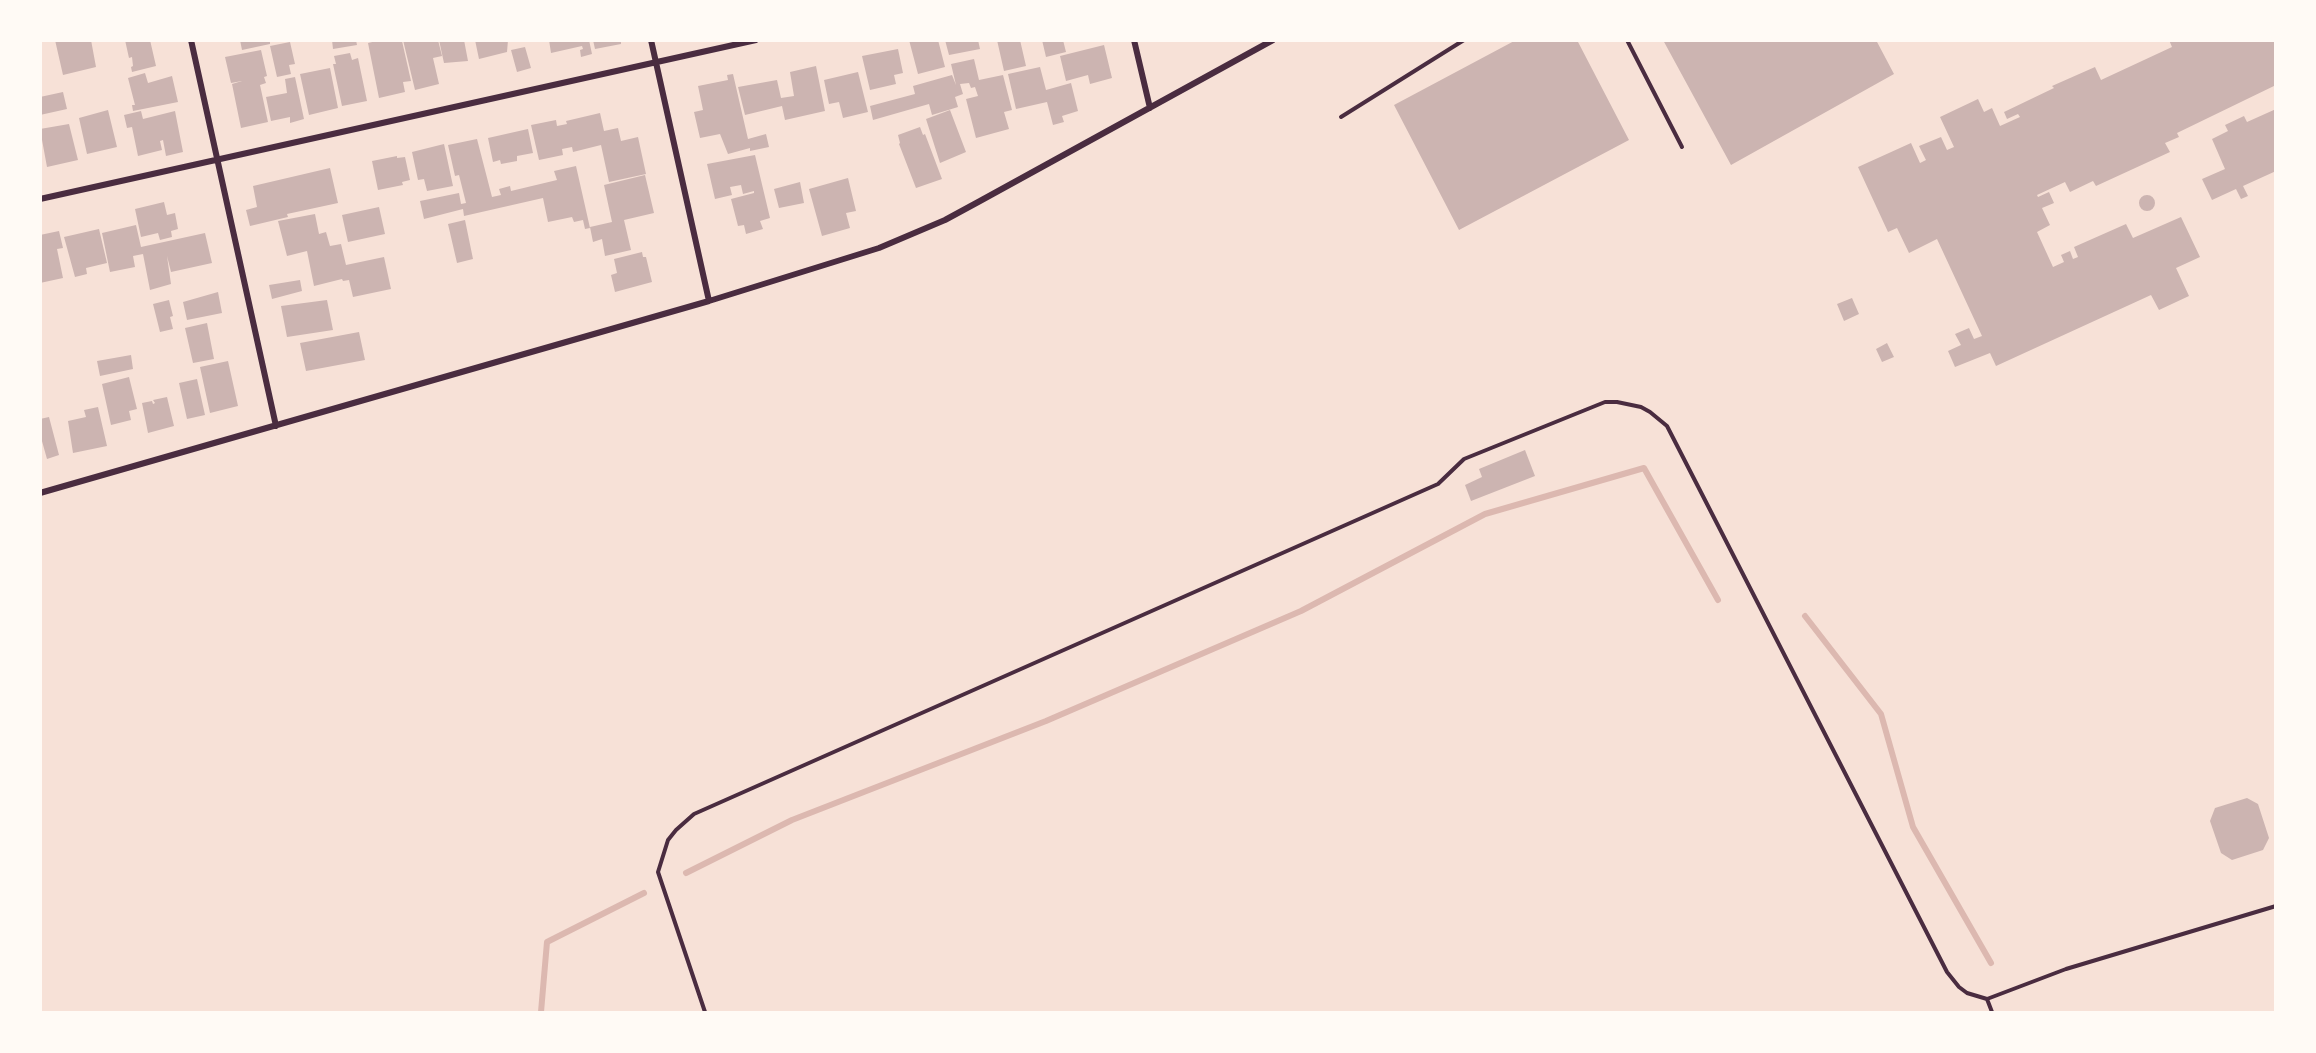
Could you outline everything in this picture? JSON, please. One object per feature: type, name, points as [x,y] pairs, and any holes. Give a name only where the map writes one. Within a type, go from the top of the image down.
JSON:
[{"type":"street","points":[[191,40],[276,426]]},
{"type":"street","points":[[651,40],[709,301]]},
{"type":"street","points":[[40,200],[756,40]]},
{"type":"street","points":[[1134,40],[1150,108]]},
{"type":"street","points":[[40,493],[851,258],[912,235],[980,201],[1273,40]]},
{"type":"lane","points":[[1341,117],[1464,40]]},
{"type":"lane","points":[[1627,40],[1682,147]]},
{"type":"lane","points":[[705,1012],[658,872],[669,840],[676,830],[694,814],[1438,484],[1464,459],[1605,402],[1641,407],[1650,411],[1667,426],[1947,972],[1959,987],[1967,993],[1987,999],[2066,969],[2276,906]]},
{"type":"lane","points":[[1987,999],[1992,1012]]},
{"type":"building","points":[[55,40],[91,40],[96,67],[63,75]]},
{"type":"building","points":[[125,40],[150,40],[156,66],[132,72],[132,57],[129,58]]},
{"type":"building","points":[[240,40],[270,40],[270,44],[242,50]]},
{"type":"building","points":[[332,40],[356,40],[357,45],[333,49]]},
{"type":"building","points":[[381,40],[402,41],[411,81],[403,82],[405,92],[379,98],[368,43]]},
{"type":"building","points":[[403,40],[438,40],[442,56],[433,58],[439,84],[415,90]]},
{"type":"building","points":[[439,40],[464,40],[468,61],[444,63]]},
{"type":"building","points":[[475,40],[508,40],[507,52],[479,59]]},
{"type":"building","points":[[549,40],[589,40],[592,54],[581,57],[582,46],[551,53]]},
{"type":"building","points":[[593,40],[621,40],[621,44],[595,49]]},
{"type":"building","points":[[909,40],[938,40],[945,67],[918,74]]},
{"type":"building","points":[[945,40],[978,40],[980,49],[949,55]]},
{"type":"building","points":[[997,40],[1020,40],[1026,66],[1004,71]]},
{"type":"building","points":[[1042,40],[1063,40],[1066,52],[1046,57]]},
{"type":"building","points":[[1516,40],[1577,40],[1629,140],[1459,230],[1394,105]]},
{"type":"building","points":[[1663,40],[1876,40],[1894,74],[1731,165]]},
{"type":"building","points":[[2169,40],[2276,40],[2276,85],[2177,133],[2179,137],[2165,143],[2170,152],[2096,186],[2093,181],[2070,192],[2065,182],[2037,195],[2038,197],[2049,192],[2054,203],[2042,208],[2050,225],[2037,232],[2053,267],[2064,262],[2061,255],[2070,251],[2073,259],[2078,257],[2074,247],[2126,224],[2133,238],[2181,217],[2200,257],[2176,268],[2189,296],[2159,310],[2151,295],[1996,366],[1990,353],[1955,367],[1948,351],[1961,345],[1955,334],[1969,328],[1974,339],[1982,336],[1937,239],[1909,253],[1897,228],[1888,232],[1858,167],[1911,143],[1920,163],[1926,160],[1919,146],[1941,137],[1947,150],[1954,147],[1940,117],[1978,99],[1984,112],[1992,108],[2000,126],[2020,117],[2018,114],[2007,119],[2004,112],[2054,88],[2052,86],[2095,67],[2101,80],[2172,47]]},
{"type":"building","points":[[290,42],[295,64],[289,65],[291,74],[277,77],[270,46]]},
{"type":"building","points":[[1104,45],[1112,78],[1090,84],[1088,75],[1066,81],[1060,56]]},
{"type":"building","points":[[525,47],[531,68],[517,72],[511,50]]},
{"type":"building","points":[[898,49],[903,73],[894,75],[896,84],[870,90],[862,56]]},
{"type":"building","points":[[261,50],[267,76],[264,77],[266,83],[260,85],[268,122],[241,128],[232,84],[242,81],[231,83],[225,57]]},
{"type":"building","points":[[350,53],[352,60],[358,58],[367,101],[342,106],[333,64],[336,64],[334,56]]},
{"type":"building","points":[[974,59],[979,80],[1003,75],[1012,110],[1004,112],[1009,129],[976,138],[966,99],[978,96],[975,87],[971,88],[969,83],[960,84],[963,94],[955,97],[958,107],[932,115],[929,104],[873,120],[870,106],[915,94],[913,86],[952,75],[956,85],[951,64]]},
{"type":"building","points":[[816,66],[825,111],[785,120],[782,106],[745,115],[738,87],[777,80],[781,98],[794,96],[790,72]]},
{"type":"building","points":[[1040,67],[1046,90],[1071,83],[1078,111],[1062,116],[1064,122],[1053,125],[1047,102],[1016,109],[1008,74]]},
{"type":"building","points":[[330,68],[338,108],[309,115],[300,74]]},
{"type":"building","points":[[858,72],[868,112],[843,118],[839,102],[829,104],[824,80]]},
{"type":"building","points":[[145,73],[148,83],[172,76],[178,102],[133,111],[132,105],[135,105],[128,78]]},
{"type":"building","points":[[733,74],[748,139],[766,134],[769,147],[750,151],[750,148],[728,154],[720,134],[700,138],[694,112],[703,110],[698,86],[728,80],[727,75]]},
{"type":"building","points":[[295,77],[304,119],[290,123],[290,117],[271,121],[266,97],[287,93],[285,79]]},
{"type":"building","points":[[63,92],[67,109],[40,115],[40,97]]},
{"type":"building","points":[[2276,109],[2276,171],[2243,186],[2248,196],[2241,199],[2236,189],[2212,200],[2202,179],[2225,169],[2212,139],[2228,131],[2225,125],[2244,116],[2247,122]]},
{"type":"building","points":[[108,110],[117,147],[87,154],[79,118]]},
{"type":"building","points":[[950,110],[966,152],[940,163],[926,119]]},
{"type":"building","points":[[141,111],[143,119],[175,111],[183,152],[166,156],[163,140],[160,141],[162,150],[138,156],[132,127],[127,128],[124,115]]},
{"type":"building","points":[[600,113],[604,131],[618,128],[621,141],[638,137],[646,174],[609,182],[601,145],[573,152],[572,147],[562,149],[563,155],[539,160],[531,125],[556,120],[557,126],[567,124],[566,121]]},
{"type":"building","points":[[69,124],[78,160],[47,167],[40,129]]},
{"type":"building","points":[[920,127],[923,135],[925,134],[942,179],[916,188],[899,144],[898,135]]},
{"type":"building","points":[[528,129],[533,153],[517,156],[517,161],[501,164],[500,160],[493,162],[488,138]]},
{"type":"building","points":[[477,139],[492,197],[501,195],[499,189],[510,186],[511,191],[557,180],[554,171],[576,166],[590,228],[585,229],[583,220],[574,222],[572,217],[548,222],[543,198],[464,216],[463,209],[424,219],[420,201],[459,193],[461,204],[466,203],[459,175],[455,176],[448,145]]},
{"type":"building","points":[[444,144],[453,186],[427,191],[424,179],[418,180],[412,152]]},
{"type":"building","points":[[755,155],[770,218],[760,221],[763,229],[746,234],[744,225],[738,226],[731,199],[754,193],[754,191],[743,194],[741,185],[730,187],[732,195],[715,199],[707,164]]},
{"type":"building","points":[[397,156],[397,158],[405,157],[410,180],[402,182],[403,185],[378,190],[372,161]]},
{"type":"building","points":[[330,168],[338,203],[287,214],[288,217],[250,226],[246,210],[257,207],[253,186]]},
{"type":"building","points":[[645,175],[654,213],[624,220],[631,250],[605,256],[602,239],[593,242],[590,227],[612,222],[604,185]]},
{"type":"building","points":[[848,178],[856,211],[846,213],[850,228],[822,236],[809,189]]},
{"type":"building","points":[[800,182],[804,203],[779,208],[774,189]]},
{"type":"building","points":[[2144,195],[2150,195],[2155,203],[2153,209],[2144,211],[2139,206],[2139,200]]},
{"type":"building","points":[[164,202],[167,215],[175,213],[178,229],[171,231],[172,237],[160,240],[158,233],[141,237],[135,209]]},
{"type":"building","points":[[379,207],[385,234],[348,242],[342,215]]},
{"type":"building","points":[[315,214],[319,234],[326,232],[330,246],[341,244],[346,265],[384,257],[391,289],[353,297],[349,280],[343,281],[342,279],[314,286],[307,251],[287,256],[278,221]]},
{"type":"building","points":[[465,220],[473,259],[457,263],[448,224]]},
{"type":"building","points":[[136,225],[141,247],[205,233],[212,263],[171,272],[167,256],[171,284],[150,290],[143,254],[133,256],[135,267],[110,272],[102,233]]},
{"type":"building","points":[[99,229],[107,263],[86,268],[87,274],[75,277],[64,237]]},
{"type":"building","points":[[59,231],[63,248],[57,249],[63,278],[40,283],[40,235]]},
{"type":"building","points":[[642,252],[643,257],[646,257],[652,282],[615,292],[611,275],[617,273],[614,259]]},
{"type":"building","points":[[300,280],[302,291],[272,299],[269,285]]},
{"type":"building","points":[[218,292],[222,313],[187,320],[183,302]]},
{"type":"building","points":[[1852,298],[1859,314],[1844,321],[1837,304]]},
{"type":"building","points":[[169,300],[173,329],[160,332],[153,304]]},
{"type":"building","points":[[327,300],[333,330],[287,337],[281,306]]},
{"type":"building","points":[[207,323],[214,359],[193,363],[185,328]]},
{"type":"building","points":[[359,332],[365,360],[306,371],[300,343]]},
{"type":"building","points":[[1887,343],[1894,357],[1882,362],[1876,349]]},
{"type":"building","points":[[131,355],[133,369],[100,376],[97,361]]},
{"type":"building","points":[[228,361],[238,406],[210,413],[200,367]]},
{"type":"building","points":[[129,377],[137,409],[129,411],[131,420],[111,425],[102,384]]},
{"type":"building","points":[[197,379],[205,415],[187,419],[179,383]]},
{"type":"building","points":[[167,397],[174,426],[148,433],[142,403],[152,401],[153,404],[155,403],[153,400]]},
{"type":"building","points":[[98,407],[107,446],[73,453],[68,421],[86,417],[84,410]]},
{"type":"building","points":[[49,417],[59,455],[47,459],[40,434],[40,419]]},
{"type":"building","points":[[1525,450],[1535,476],[1471,501],[1465,485],[1482,477],[1479,469]]},
{"type":"building","points":[[2247,798],[2258,804],[2269,838],[2263,850],[2232,860],[2221,853],[2210,821],[2215,808]]},
{"type":"waterway","points":[[686,873],[792,820],[1046,721],[1301,611],[1485,514],[1644,468],[1718,600]]},
{"type":"waterway","points":[[1805,616],[1881,714],[1913,827],[1991,963]]},
{"type":"waterway","points":[[541,1012],[547,942],[644,893]]}]
